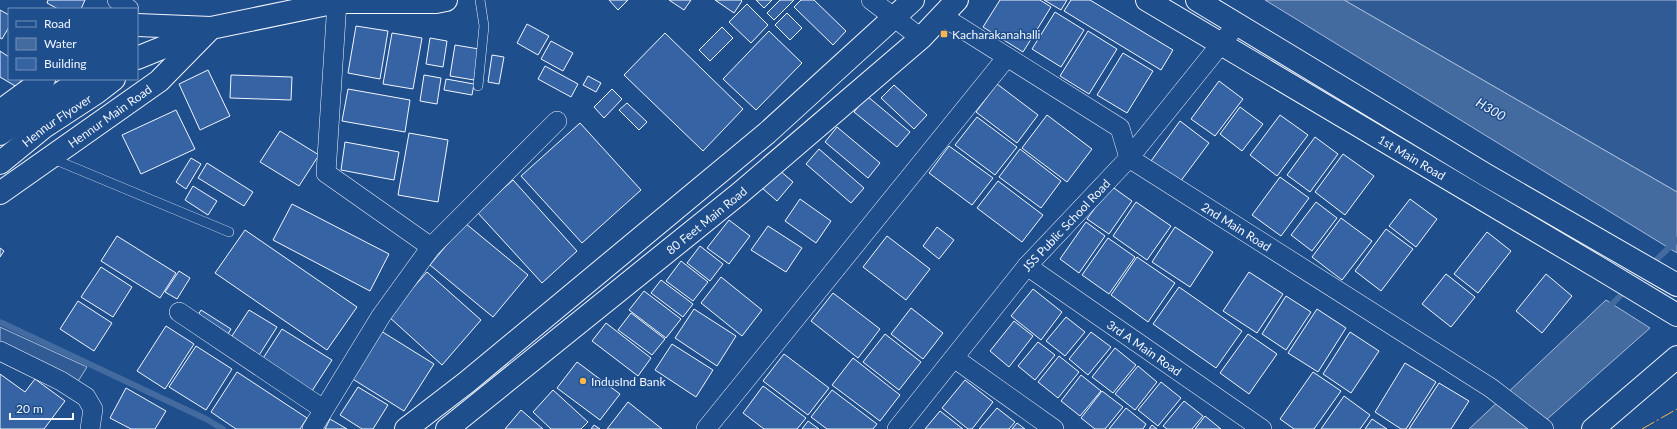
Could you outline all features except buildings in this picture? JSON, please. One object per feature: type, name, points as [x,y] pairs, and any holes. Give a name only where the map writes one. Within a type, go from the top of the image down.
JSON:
[{"type":"main road","points":[[140,57],[211,28],[337,2],[436,2],[446,0]]},
{"type":"main road","points":[[406,429],[467,382],[767,133],[913,0]]},
{"type":"main road","name":"80 Feet Main Road","points":[[447,429],[740,193],[920,38],[956,0]]},
{"type":"main road","name":"1st Main Road","points":[[1147,0],[1220,45],[1677,315]]},
{"type":"main road","points":[[1197,0],[1486,175],[1677,285]]},
{"type":"main road","points":[[141,22],[211,28]]},
{"type":"main road","name":"Hennur Main Road","points":[[0,193],[52,158],[159,81],[211,28]]},
{"type":"main road","points":[[0,111],[43,80]]},
{"type":"main road","name":"Hennur Flyover","points":[[0,134],[68,88],[86,80]]},
{"type":"main road","name":"Hennur Flyover","points":[[0,163],[44,127],[96,93],[113,80]]},
{"type":"main road","points":[[1593,429],[1677,357]]},
{"type":"street","points":[[117,0],[128,8]]},
{"type":"street","points":[[871,0],[920,38]]},
{"type":"street","points":[[337,2],[326,172],[431,247]]},
{"type":"street","points":[[942,16],[1120,128],[1129,158]]},
{"type":"street","name":"JSS Public School Road","points":[[897,429],[1027,266],[1129,158],[1237,24]]},
{"type":"street","points":[[706,429],[1007,57]]},
{"type":"street","points":[[312,429],[381,316],[431,247],[558,120]]},
{"type":"street","name":"2nd Main Road","points":[[1129,158],[1491,388],[1542,428]]},
{"type":"street","name":"3rd A Main Road","points":[[1027,266],[1262,429]]},
{"type":"street","points":[[179,312],[323,409]]},
{"type":"street","points":[[0,351],[62,381],[86,397],[93,409],[90,429]]},
{"type":"street","points":[[954,358],[1054,429]]},
{"type":"lane","points":[[478,86],[484,26],[480,0]]},
{"type":"lane","points":[[52,158],[229,232]]},
{"type":"shaded area","points":[[1344,0],[1677,0],[1677,192]]},
{"type":"shaded area","points":[[0,327],[87,367],[70,394],[0,358]]},
{"type":"water","points":[[1265,0],[1344,0],[1677,192],[1677,253]]},
{"type":"water","points":[[1606,300],[1650,328],[1536,429],[1469,429]]},
{"type":"waterway","name":"H300","points":[[1651,265],[1677,240]]},
{"type":"waterway","name":"H300","points":[[1607,309],[1626,290]]},
{"type":"waterway","points":[[0,322],[206,419],[223,429]]},
{"type":"power","points":[[1642,429],[1677,409]]},
{"type":"place","name":"Kacharakanahalli","points":[[944,34]]},
{"type":"place","name":"IndusInd Bank","points":[[583,381]]}]
